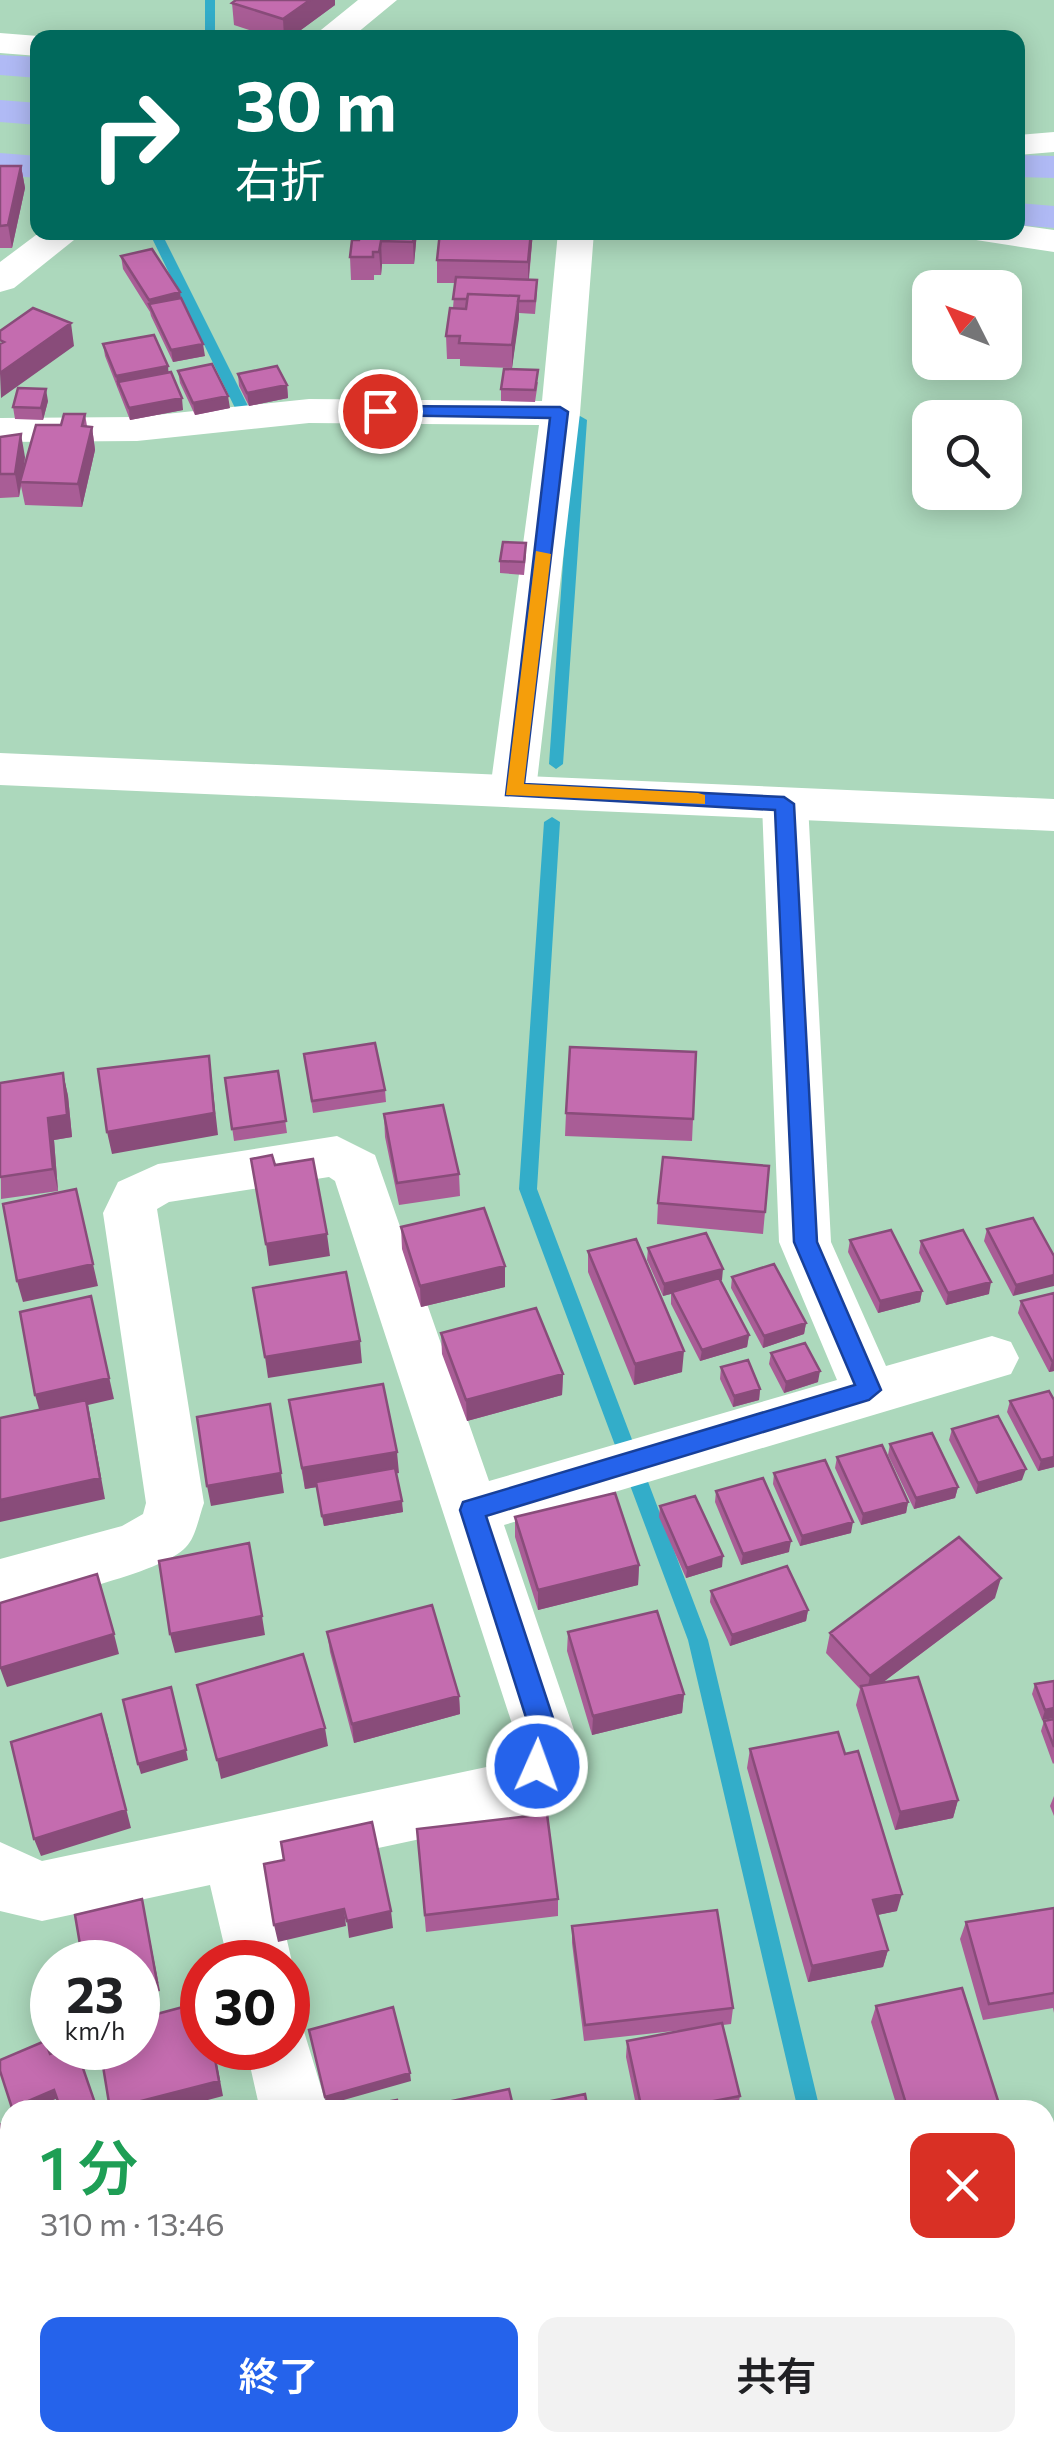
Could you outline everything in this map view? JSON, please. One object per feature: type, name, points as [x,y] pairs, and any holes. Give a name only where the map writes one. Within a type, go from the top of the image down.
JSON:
[{"type":"highway","points":[[0,65],[30,67]]},
{"type":"highway","points":[[0,111],[30,113]]},
{"type":"highway","points":[[1025,166],[1054,167]]},
{"type":"highway","points":[[1025,190],[1054,192]]},
{"type":"highway","points":[[1025,215],[1054,217]]},
{"type":"street","points":[[339,30],[380,0]]},
{"type":"street","points":[[0,42],[30,45]]},
{"type":"street","points":[[1025,144],[1054,142]]},
{"type":"street","points":[[1025,237],[1054,241]]},
{"type":"street","points":[[0,280],[54,240]]},
{"type":"street","points":[[513,790],[560,412],[575,240]]},
{"type":"street","points":[[0,430],[137,429],[309,411],[560,412]]},
{"type":"street","points":[[0,769],[1054,815]]},
{"type":"street","points":[[784,804],[805,1242],[869,1390]]},
{"type":"street","points":[[0,1586],[136,1548],[166,1530],[175,1503],[129,1213],[136,1196],[158,1184],[338,1156],[357,1170],[544,1730],[537,1766],[513,1790],[42,1891],[8,1884],[0,1872]]},
{"type":"street","points":[[472,1510],[869,1390],[992,1358]]},
{"type":"street","points":[[234,1850],[255,1940]]},
{"type":"street","points":[[284,2070],[292,2100]]},
{"type":"building","points":[[310,0],[283,19],[232,3]]},
{"type":"building","points":[[0,166],[21,166],[8,225],[0,226]]},
{"type":"building","points":[[352,240],[413,240],[381,241],[379,252],[373,252],[373,257],[350,257]]},
{"type":"building","points":[[439,240],[530,240],[528,262],[437,260]]},
{"type":"building","points":[[152,249],[180,292],[149,300],[121,256]]},
{"type":"building","points":[[456,277],[537,280],[535,301],[518,301],[519,296],[468,294],[467,299],[453,299]]},
{"type":"building","points":[[468,294],[519,296],[512,345],[459,343],[460,336],[446,336],[450,308],[466,309]]},
{"type":"building","points":[[181,298],[203,344],[171,350],[149,304]]},
{"type":"building","points":[[33,308],[71,323],[0,373],[0,344],[4,342],[0,340],[0,331]]},
{"type":"building","points":[[154,335],[168,366],[116,376],[103,344]]},
{"type":"building","points":[[212,364],[228,396],[193,403],[178,371]]},
{"type":"building","points":[[277,366],[287,385],[247,393],[238,374]]},
{"type":"building","points":[[504,369],[538,370],[535,390],[501,389]]},
{"type":"building","points":[[171,372],[182,398],[129,408],[118,382]]},
{"type":"building","points":[[18,388],[46,389],[41,408],[13,407]]},
{"type":"building","points":[[64,414],[85,414],[82,426],[92,427],[78,484],[20,482],[36,425],[61,425]]},
{"type":"building","points":[[21,434],[15,474],[0,474],[0,437]]},
{"type":"building","points":[[503,542],[526,543],[524,562],[500,561]]},
{"type":"building","points":[[375,1043],[385,1090],[312,1101],[304,1054]]},
{"type":"building","points":[[570,1047],[696,1052],[693,1119],[566,1113]]},
{"type":"building","points":[[209,1056],[214,1113],[107,1132],[98,1069]]},
{"type":"building","points":[[278,1071],[286,1121],[232,1129],[225,1078]]},
{"type":"building","points":[[63,1073],[67,1115],[48,1118],[53,1169],[0,1177],[0,1083]]},
{"type":"building","points":[[443,1105],[459,1174],[397,1183],[384,1114]]},
{"type":"building","points":[[272,1155],[275,1165],[313,1159],[327,1234],[266,1244],[251,1159]]},
{"type":"building","points":[[663,1157],[769,1166],[765,1212],[658,1203]]},
{"type":"building","points":[[76,1189],[93,1264],[17,1281],[3,1204]]},
{"type":"building","points":[[484,1208],[505,1266],[420,1286],[401,1227]]},
{"type":"building","points":[[1033,1218],[1054,1256],[1054,1275],[1016,1285],[987,1229]]},
{"type":"building","points":[[891,1230],[922,1291],[880,1301],[850,1240]]},
{"type":"building","points":[[963,1230],[991,1282],[948,1293],[921,1241]]},
{"type":"building","points":[[706,1233],[723,1269],[664,1284],[648,1248]]},
{"type":"building","points":[[636,1239],[684,1351],[635,1364],[588,1251]]},
{"type":"building","points":[[774,1264],[806,1323],[764,1336],[732,1277]]},
{"type":"building","points":[[346,1272],[360,1341],[265,1357],[253,1288]]},
{"type":"building","points":[[719,1278],[749,1335],[702,1350],[672,1292]]},
{"type":"building","points":[[1054,1293],[1054,1361],[1052,1361],[1021,1301]]},
{"type":"building","points":[[91,1296],[109,1378],[35,1395],[20,1312]]},
{"type":"building","points":[[536,1308],[563,1374],[466,1400],[441,1333]]},
{"type":"building","points":[[805,1343],[820,1371],[786,1382],[771,1353]]},
{"type":"building","points":[[748,1360],[760,1389],[734,1396],[721,1367]]},
{"type":"building","points":[[383,1384],[397,1452],[302,1468],[289,1400]]},
{"type":"building","points":[[1049,1391],[1054,1400],[1054,1457],[1041,1460],[1010,1401]]},
{"type":"building","points":[[86,1400],[100,1478],[0,1500],[0,1418]]},
{"type":"building","points":[[270,1404],[281,1473],[207,1486],[197,1417]]},
{"type":"building","points":[[998,1416],[1026,1469],[978,1483],[952,1429]]},
{"type":"building","points":[[932,1433],[958,1487],[916,1498],[890,1444]]},
{"type":"building","points":[[882,1445],[908,1502],[863,1514],[837,1457]]},
{"type":"building","points":[[825,1460],[853,1522],[802,1536],[774,1473]]},
{"type":"building","points":[[395,1468],[402,1501],[322,1516],[316,1482]]},
{"type":"building","points":[[763,1478],[791,1541],[743,1554],[716,1491]]},
{"type":"building","points":[[615,1493],[639,1565],[538,1590],[515,1517]]},
{"type":"building","points":[[695,1496],[723,1556],[687,1568],[660,1506]]},
{"type":"building","points":[[959,1537],[1001,1578],[870,1676],[830,1633]]},
{"type":"building","points":[[249,1543],[262,1616],[170,1634],[159,1561]]},
{"type":"building","points":[[787,1566],[808,1610],[732,1635],[711,1591]]},
{"type":"building","points":[[97,1574],[114,1634],[0,1668],[0,1603]]},
{"type":"building","points":[[432,1605],[459,1696],[352,1724],[327,1632]]},
{"type":"building","points":[[657,1611],[684,1694],[593,1716],[568,1632]]},
{"type":"building","points":[[303,1654],[325,1728],[217,1760],[197,1685]]},
{"type":"building","points":[[918,1677],[958,1800],[900,1812],[861,1686]]},
{"type":"building","points":[[1054,1681],[1054,1708],[1045,1710],[1035,1684]]},
{"type":"building","points":[[171,1687],[186,1750],[138,1764],[123,1700]]},
{"type":"building","points":[[101,1714],[126,1810],[34,1839],[11,1742]]},
{"type":"building","points":[[1054,1719],[1054,1747],[1044,1721]]},
{"type":"building","points":[[838,1732],[845,1754],[858,1751],[902,1894],[873,1900],[888,1950],[812,1966],[750,1749]]},
{"type":"building","points":[[547,1814],[558,1899],[425,1915],[417,1829]]},
{"type":"building","points":[[372,1822],[391,1911],[347,1921],[344,1909],[274,1925],[264,1864],[284,1860],[281,1842]]},
{"type":"building","points":[[142,1899],[149,1940],[79,1940],[75,1915]]},
{"type":"building","points":[[1054,1908],[1054,1993],[989,2004],[966,1922]]},
{"type":"building","points":[[717,1910],[733,2008],[585,2025],[572,1926]]},
{"type":"building","points":[[962,1988],[998,2100],[905,2100],[876,2006]]},
{"type":"building","points":[[393,2007],[410,2073],[325,2097],[310,2030]]},
{"type":"building","points":[[180,2008],[180,2070],[217,2070],[219,2081],[145,2100],[109,2100],[104,2070],[160,2070],[160,2013]]},
{"type":"building","points":[[722,2023],[740,2096],[719,2100],[640,2100],[627,2041]]},
{"type":"building","points":[[30,2047],[30,2070],[84,2070],[94,2100],[58,2100],[54,2090],[31,2100],[9,2100],[0,2060]]},
{"type":"building","points":[[509,2089],[512,2100],[457,2100]]},
{"type":"building","points":[[585,2094],[586,2100],[556,2100]]},
{"type":"waterway","points":[[210,0],[210,30]]},
{"type":"waterway","points":[[159,240],[242,408]]},
{"type":"waterway","points":[[556,764],[580,420]]},
{"type":"waterway","points":[[552,822],[528,1189],[698,1640],[807,2100]]},
{"type":"slow traffic","points":[[542,554],[513,790],[698,800]]},
{"type":"route","points":[[380,411],[560,412],[513,790],[784,804],[805,1242],[869,1390],[472,1510],[544,1730],[537,1766]]}]
